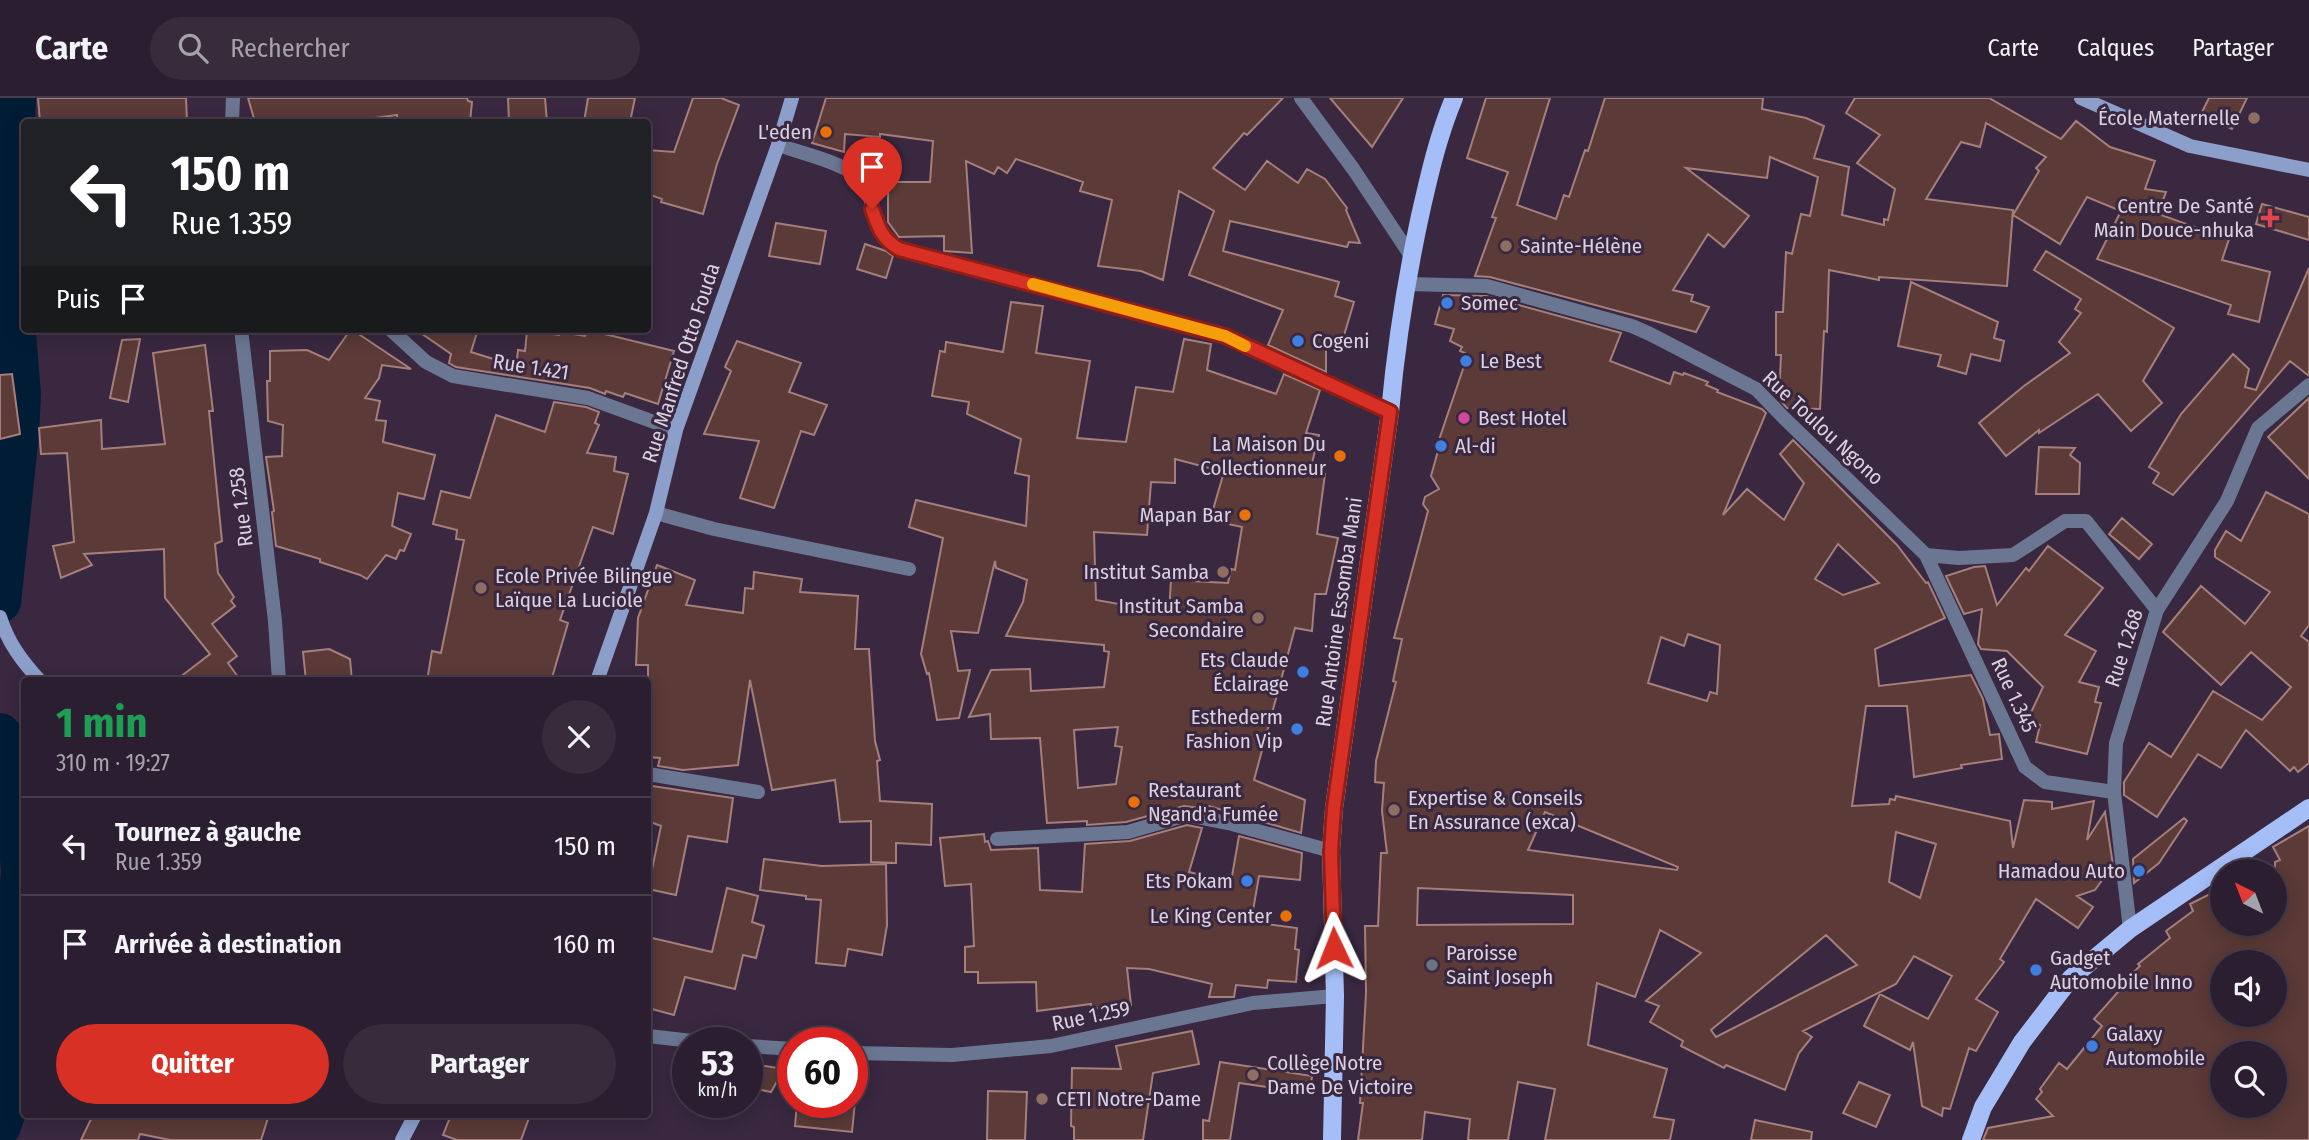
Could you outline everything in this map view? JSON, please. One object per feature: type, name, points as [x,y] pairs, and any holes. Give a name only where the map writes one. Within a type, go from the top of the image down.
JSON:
[{"type":"main road","name":"Rue Antoine Essomba Mani","points":[[1332,1140],[1335,996],[1331,851],[1334,808],[1407,284],[1431,165],[1454,98]]},
{"type":"main road","points":[[1970,1140],[1983,1107],[2022,1042],[2071,978],[2130,929],[2309,808]]},
{"type":"street","points":[[232,119],[233,98]]},
{"type":"street","name":"Rue Manfred Otto Fouda","points":[[598,677],[656,513],[676,430],[778,145],[792,98]]},
{"type":"street","points":[[1301,98],[1412,256]]},
{"type":"street","points":[[2081,98],[2190,146],[2309,170]]},
{"type":"street","points":[[778,145],[847,169],[857,176],[864,186],[880,232],[888,243],[899,249],[1225,336],[1390,412]]},
{"type":"street","name":"Rue Toulou Ngono","points":[[1407,284],[1487,286],[1632,326],[1674,346],[1756,389],[1766,397],[1783,417],[1926,555]]},
{"type":"street","name":"Rue 1.258","points":[[241,333],[275,621],[279,677]]},
{"type":"street","name":"Rue 1.421","points":[[394,333],[426,362],[453,376],[588,398],[676,430]]},
{"type":"street","name":"Rue 1.268","points":[[2130,929],[2114,792],[2116,743],[2157,610],[2227,501],[2258,428],[2309,385]]},
{"type":"street","points":[[656,513],[714,529],[909,569]]},
{"type":"street","points":[[1926,555],[1959,558],[2013,555],[2065,522],[2086,522],[2157,610]]},
{"type":"street","name":"Rue 1.345","points":[[1926,555],[2025,767],[2045,782],[2114,792]]},
{"type":"street","points":[[0,617],[6,635],[22,661],[36,677]]},
{"type":"street","points":[[651,774],[758,792]]},
{"type":"street","points":[[997,839],[1128,832],[1186,816],[1232,824],[1331,851]]},
{"type":"street","name":"Rue 1.259","points":[[868,1053],[952,1055],[1051,1046],[1254,1003],[1335,996]]},
{"type":"street","points":[[651,1036],[672,1039]]},
{"type":"street","points":[[402,1140],[413,1118]]},
{"type":"building","points":[[38,98],[186,98],[187,119],[40,119]]},
{"type":"building","points":[[248,98],[467,98],[472,102],[470,119],[397,119],[397,115],[367,119],[254,119]]},
{"type":"building","points":[[508,98],[545,98],[547,119],[509,119]]},
{"type":"building","points":[[588,98],[635,98],[631,119],[584,119]]},
{"type":"building","points":[[693,98],[721,98],[739,105],[717,164],[703,214],[661,202],[662,199],[651,195],[651,150],[674,152]]},
{"type":"building","points":[[826,98],[1283,98],[1247,135],[1244,133],[1213,168],[1245,190],[1267,161],[1298,183],[1307,169],[1325,179],[1347,208],[1360,243],[1349,242],[1347,247],[1230,221],[1223,251],[1339,282],[1335,296],[1354,302],[1342,342],[1326,337],[1326,372],[1268,345],[1283,310],[1189,275],[1214,211],[1179,191],[1163,280],[1141,271],[1098,266],[1112,200],[1080,191],[1083,182],[1016,159],[1007,173],[998,167],[994,174],[966,161],[972,253],[944,251],[944,236],[899,237],[888,222],[888,182],[930,182],[933,141],[880,134],[880,137],[845,134],[844,152],[812,143]]},
{"type":"building","points":[[1330,98],[1403,98],[1372,147]]},
{"type":"building","points":[[1486,98],[1550,98],[1517,205],[1556,219],[1564,195],[1569,197],[1585,150],[1588,151],[1605,98],[1763,98],[1762,109],[1806,118],[1824,126],[1814,158],[1849,167],[1842,215],[1884,225],[1884,219],[1888,220],[1895,189],[1857,163],[1880,135],[1846,113],[1855,98],[1989,98],[2061,139],[2076,121],[2110,147],[2155,161],[2145,189],[2166,192],[2158,214],[2229,239],[2222,260],[2270,272],[2259,322],[2228,314],[2231,305],[2097,259],[2121,211],[2087,197],[2060,244],[2013,215],[2039,171],[2036,168],[2046,157],[1986,123],[1980,147],[1961,142],[1926,199],[2013,210],[2007,286],[1879,277],[1879,280],[1829,270],[1820,409],[1787,408],[1779,399],[1781,355],[1776,355],[1776,312],[1783,312],[1786,252],[1792,254],[1801,214],[1810,216],[1818,177],[1770,157],[1767,178],[1686,168],[1749,216],[1724,247],[1708,234],[1673,290],[1693,295],[1691,301],[1709,307],[1696,332],[1490,277],[1475,276],[1496,218],[1492,217],[1508,172],[1467,158]]},
{"type":"building","points":[[2209,98],[2247,98],[2232,129],[2201,114]]},
{"type":"building","points":[[2262,204],[2309,217],[2309,240],[2256,224]]},
{"type":"building","points":[[776,223],[826,231],[820,264],[769,256]]},
{"type":"building","points":[[865,244],[893,256],[886,278],[857,269]]},
{"type":"building","points":[[2046,251],[2174,328],[2143,381],[2162,403],[2131,431],[2098,394],[2039,433],[2039,430],[2006,456],[1979,423],[2070,353],[2059,342],[2081,313],[2075,309],[2081,299],[2034,270]]},
{"type":"building","points":[[2309,268],[2309,376],[2290,361],[2173,495],[2153,483],[2159,473],[2149,467],[2181,414],[2233,354],[2249,369],[2245,387],[2256,390]]},
{"type":"building","points":[[1911,282],[1998,322],[1994,338],[2004,341],[2000,361],[1971,354],[1966,374],[1938,366],[1941,355],[1898,346]]},
{"type":"building","points":[[1443,295],[1486,296],[1621,333],[1610,361],[1670,384],[1674,372],[1684,373],[1708,382],[1706,385],[1718,390],[1717,392],[1762,409],[1766,413],[1723,515],[1747,489],[1784,520],[1804,483],[1780,454],[1793,440],[1897,545],[1926,583],[1928,582],[1945,618],[1875,649],[1879,686],[1971,675],[1983,699],[1990,735],[1999,734],[2002,759],[1961,765],[1962,768],[1914,777],[1907,706],[1866,706],[1852,806],[1889,804],[1890,799],[1895,800],[1896,796],[2010,821],[2013,848],[2024,800],[2052,802],[2052,809],[2094,801],[2087,840],[2105,812],[2113,865],[2095,890],[2077,896],[2093,907],[2078,928],[2036,899],[2000,959],[2004,962],[1976,999],[1998,1012],[1976,1051],[1969,1048],[1950,1109],[1943,1108],[1942,1116],[1922,1106],[1913,1042],[1910,1050],[1864,1026],[1880,994],[1928,1019],[1952,976],[1914,956],[1896,984],[1803,1031],[1812,1037],[1799,1053],[1785,1090],[1726,1065],[1724,1068],[1681,1046],[1683,1041],[1650,1022],[1659,1006],[1646,1001],[1701,953],[1660,930],[1635,997],[1597,983],[1588,1045],[1667,1069],[1654,1117],[1674,1120],[1670,1140],[1545,1140],[1555,1089],[1518,1082],[1508,1140],[1468,1140],[1470,1119],[1425,1112],[1422,1140],[1358,1140],[1363,1103],[1360,1103],[1366,993],[1365,926],[1378,926],[1381,853],[1387,853],[1382,811],[1384,783],[1375,782],[1376,761],[1396,682],[1393,681],[1402,639],[1394,638],[1428,511],[1423,504],[1425,497],[1439,489],[1431,476],[1439,440],[1464,366],[1461,365],[1465,353],[1460,351],[1462,347],[1450,341],[1454,329],[1435,324]],"holes":[[[1838,544],[1879,583],[1843,595],[1815,579]],[[1688,634],[1720,645],[1717,694],[1710,692],[1707,701],[1648,683],[1661,637],[1684,646]],[[1545,812],[1678,867],[1677,870],[1528,850]],[[1896,832],[1936,844],[1920,898],[1889,882]],[[1418,888],[1573,895],[1573,924],[1417,925]],[[1826,935],[1857,965],[1716,1037],[1711,1030]]]},
{"type":"building","points":[[1011,302],[1043,306],[1036,353],[1090,361],[1077,438],[1126,442],[1136,387],[1173,392],[1184,339],[1211,344],[1207,370],[1276,394],[1284,374],[1320,390],[1306,433],[1319,435],[1310,471],[1325,474],[1317,534],[1338,538],[1326,594],[1315,594],[1312,631],[1295,628],[1254,780],[1305,800],[1301,833],[1209,806],[1208,809],[1184,806],[1126,822],[1087,825],[1087,821],[1047,823],[1040,738],[991,739],[990,714],[969,717],[991,670],[1030,669],[1031,691],[1104,687],[1109,652],[1104,651],[1104,645],[1006,636],[1023,602],[1027,580],[996,568],[995,561],[978,633],[951,631],[958,671],[970,670],[959,718],[937,720],[929,673],[927,674],[921,654],[943,538],[909,527],[916,500],[1026,526],[1029,476],[1015,473],[1021,439],[967,414],[969,402],[932,396],[940,351],[945,352],[946,342],[1003,352]],"holes":[[[1175,459],[1224,472],[1210,520],[1242,527],[1235,570],[1231,569],[1228,583],[1171,580],[1169,613],[1096,600],[1094,532],[1147,535],[1151,482],[1175,483]],[[1118,727],[1115,746],[1122,747],[1116,784],[1078,788],[1074,730]]]},
{"type":"building","points":[[348,333],[357,333],[411,369],[382,365],[379,378],[365,398],[380,401],[376,420],[386,421],[383,442],[435,455],[424,499],[398,493],[392,526],[411,534],[404,551],[400,550],[396,559],[386,555],[367,579],[320,562],[320,559],[276,546],[266,457],[282,456],[283,425],[268,421],[267,381],[270,381],[270,351],[307,350],[329,360]]},
{"type":"building","points":[[421,333],[477,333],[471,352],[516,366],[518,350],[525,351],[527,333],[585,336],[586,333],[600,333],[674,351],[658,404],[625,393],[623,397],[590,388],[456,367],[449,363],[451,354]]},
{"type":"building","points":[[140,339],[128,402],[110,398],[122,340]]},
{"type":"building","points":[[737,341],[801,363],[789,392],[827,405],[814,435],[801,431],[774,508],[740,498],[759,441],[704,434],[731,371],[725,367]]},
{"type":"building","points":[[205,345],[213,411],[209,411],[222,541],[215,544],[218,573],[234,597],[231,601],[235,606],[212,624],[237,656],[228,663],[238,677],[180,677],[210,654],[165,598],[164,549],[84,554],[92,565],[61,578],[53,546],[74,542],[67,453],[41,454],[39,428],[101,420],[102,449],[165,444],[153,353]]},
{"type":"building","points":[[12,374],[20,434],[0,439],[0,375]]},
{"type":"building","points":[[2309,398],[2309,479],[2268,437]]},
{"type":"building","points":[[554,402],[599,412],[595,423],[599,425],[587,453],[616,457],[614,471],[628,474],[613,534],[593,527],[560,620],[568,623],[552,677],[428,677],[432,651],[441,653],[464,540],[456,539],[457,530],[433,524],[441,491],[470,498],[496,415],[545,432]]},
{"type":"building","points":[[2039,447],[2075,448],[2070,455],[2080,463],[2079,494],[2036,494]]},
{"type":"building","points":[[2266,492],[2309,514],[2309,625],[2301,636],[2309,642],[2309,763],[2298,772],[2294,767],[2290,771],[2246,730],[2221,768],[2198,754],[2157,817],[2124,795],[2124,782],[2149,743],[2171,757],[2213,691],[2262,720],[2291,687],[2251,652],[2221,685],[2163,632],[2201,586],[2245,624],[2270,592],[2215,557],[2215,550],[2226,531],[2241,541]]},
{"type":"building","points":[[2122,518],[2152,544],[2139,559],[2109,534]]},
{"type":"building","points":[[2048,546],[2103,588],[2065,635],[2096,651],[2079,682],[2099,687],[2095,702],[2101,703],[2087,754],[2036,742],[2040,725],[2027,721],[2043,687],[2007,651],[1981,649],[1978,644],[1982,609],[1964,614],[1946,576],[1985,566],[1997,605],[2026,568],[2029,571]]},
{"type":"building","points":[[657,565],[695,580],[686,605],[743,613],[745,588],[753,589],[754,572],[802,579],[800,592],[858,596],[855,649],[869,649],[875,741],[880,760],[877,761],[880,801],[932,804],[931,845],[896,843],[896,863],[871,862],[871,821],[840,822],[835,780],[772,790],[750,680],[738,765],[683,770],[658,766],[660,758],[651,757],[651,677],[648,677],[648,665],[636,665],[638,618]]},
{"type":"building","points":[[329,649],[350,659],[352,677],[306,677],[303,652]]},
{"type":"building","points":[[652,786],[733,798],[727,842],[688,836],[676,895],[651,890],[651,874],[661,826],[651,822]]},
{"type":"building","points":[[2184,818],[2187,821],[2159,863],[2134,883],[2133,859]]},
{"type":"building","points":[[1187,825],[1202,828],[1189,872],[1231,882],[1239,836],[1302,853],[1300,880],[1259,876],[1251,922],[1297,928],[1295,949],[1299,950],[1296,982],[1268,980],[1267,988],[1236,985],[1234,997],[1209,997],[1212,984],[1149,969],[1127,968],[1131,1005],[1091,1009],[1091,1004],[1037,1011],[1036,982],[978,983],[978,972],[965,972],[965,947],[974,946],[971,884],[945,886],[940,838],[984,834],[985,842],[988,841],[991,850],[1038,848],[1040,890],[1082,892],[1085,844],[1130,841]]},
{"type":"building","points":[[2309,826],[2309,1140],[1983,1140],[1988,1128],[2053,1116],[2036,1099],[2042,1092],[2040,1089],[2059,1063],[2067,1069],[2102,1026],[2094,1019],[2126,983],[2124,981],[2140,966],[2138,964],[2170,938],[2166,931],[2193,911],[2190,904],[2210,894],[2210,936],[2287,936],[2287,859],[2279,859],[2273,847]]},
{"type":"building","points":[[764,859],[822,866],[886,864],[887,925],[882,955],[848,949],[845,966],[816,963],[821,900],[760,890]]},
{"type":"building","points":[[727,888],[758,896],[752,922],[764,926],[756,958],[743,955],[735,989],[685,977],[674,1015],[651,1009],[651,938],[712,952]]},
{"type":"building","points":[[1192,1031],[1199,1064],[1153,1073],[1143,1140],[1074,1140],[1074,1127],[1071,1126],[1072,1068],[1121,1069],[1116,1046]]},
{"type":"building","points":[[1220,1062],[1312,1076],[1310,1093],[1239,1083],[1230,1140],[1203,1140],[1203,1120],[1209,1121]]},
{"type":"building","points":[[763,1066],[777,1068],[777,1081],[771,1092],[763,1090]]},
{"type":"building","points":[[1859,1082],[1890,1095],[1876,1127],[1843,1113]]},
{"type":"building","points":[[988,1091],[1027,1092],[1025,1140],[987,1140]]},
{"type":"building","points":[[92,1118],[268,1118],[261,1140],[170,1140],[140,1134],[138,1140],[81,1140]]},
{"type":"building","points":[[450,1118],[529,1118],[521,1140],[457,1140],[443,1135]]},
{"type":"building","points":[[796,1118],[853,1118],[852,1132],[795,1126]]},
{"type":"building","points":[[1755,1120],[1812,1132],[1811,1140],[1751,1140]]},
{"type":"waterway","points":[[0,602],[20,394],[7,238],[15,98]]},
{"type":"waterway","points":[[0,734],[16,754],[15,791],[21,860]]},
{"type":"waterway","points":[[0,1126],[15,1081],[16,1045],[9,1019],[14,989],[7,959],[21,883]]},
{"type":"slow traffic","points":[[1033,284],[1225,336],[1245,346]]},
{"type":"place","name":"École Maternelle","points":[[2254,118]]},
{"type":"place","name":"L'eden","points":[[826,132]]},
{"type":"place","name":"Centre De Santé Main Douce-nhuka","points":[[2270,218]]},
{"type":"place","name":"Sainte-Hélène","points":[[1506,246]]},
{"type":"place","name":"Somec","points":[[1447,303]]},
{"type":"place","name":"Cogeni","points":[[1298,341]]},
{"type":"place","name":"Le Best","points":[[1466,361]]},
{"type":"place","name":"Best Hotel","points":[[1464,418]]},
{"type":"place","name":"Al-di","points":[[1441,446]]},
{"type":"place","name":"La Maison Du Collectionneur","points":[[1340,456]]},
{"type":"place","name":"Mapan Bar","points":[[1245,515]]},
{"type":"place","name":"Institut Samba","points":[[1223,572]]},
{"type":"place","name":"Ecole Privée Bilingue Laïque La Luciole","points":[[481,588]]},
{"type":"place","name":"Institut Samba Secondaire","points":[[1258,618]]},
{"type":"place","name":"Ets Claude Éclairage","points":[[1303,672]]},
{"type":"place","name":"Esthederm Fashion Vip","points":[[1297,729]]},
{"type":"place","name":"Restaurant Ngand'a Fumée","points":[[1134,802]]},
{"type":"place","name":"Expertise & Conseils En Assurance (exca)","points":[[1394,810]]},
{"type":"place","name":"Hamadou Auto","points":[[2139,871]]},
{"type":"place","name":"Ets Pokam","points":[[1247,881]]},
{"type":"place","name":"Le King Center","points":[[1286,916]]},
{"type":"place","name":"Paroisse Saint Joseph","points":[[1432,965]]},
{"type":"place","name":"Gadget Automobile Inno","points":[[2036,970]]},
{"type":"place","name":"Galaxy Automobile","points":[[2092,1046]]},
{"type":"place","name":"Collège Notre Dame De Victoire","points":[[1253,1075]]},
{"type":"place","name":"CETI Notre-Dame","points":[[1042,1099]]},
{"type":"route","points":[[872,209],[880,232],[888,243],[899,249],[1225,336],[1390,412],[1334,808],[1331,851],[1334,948]]}]
